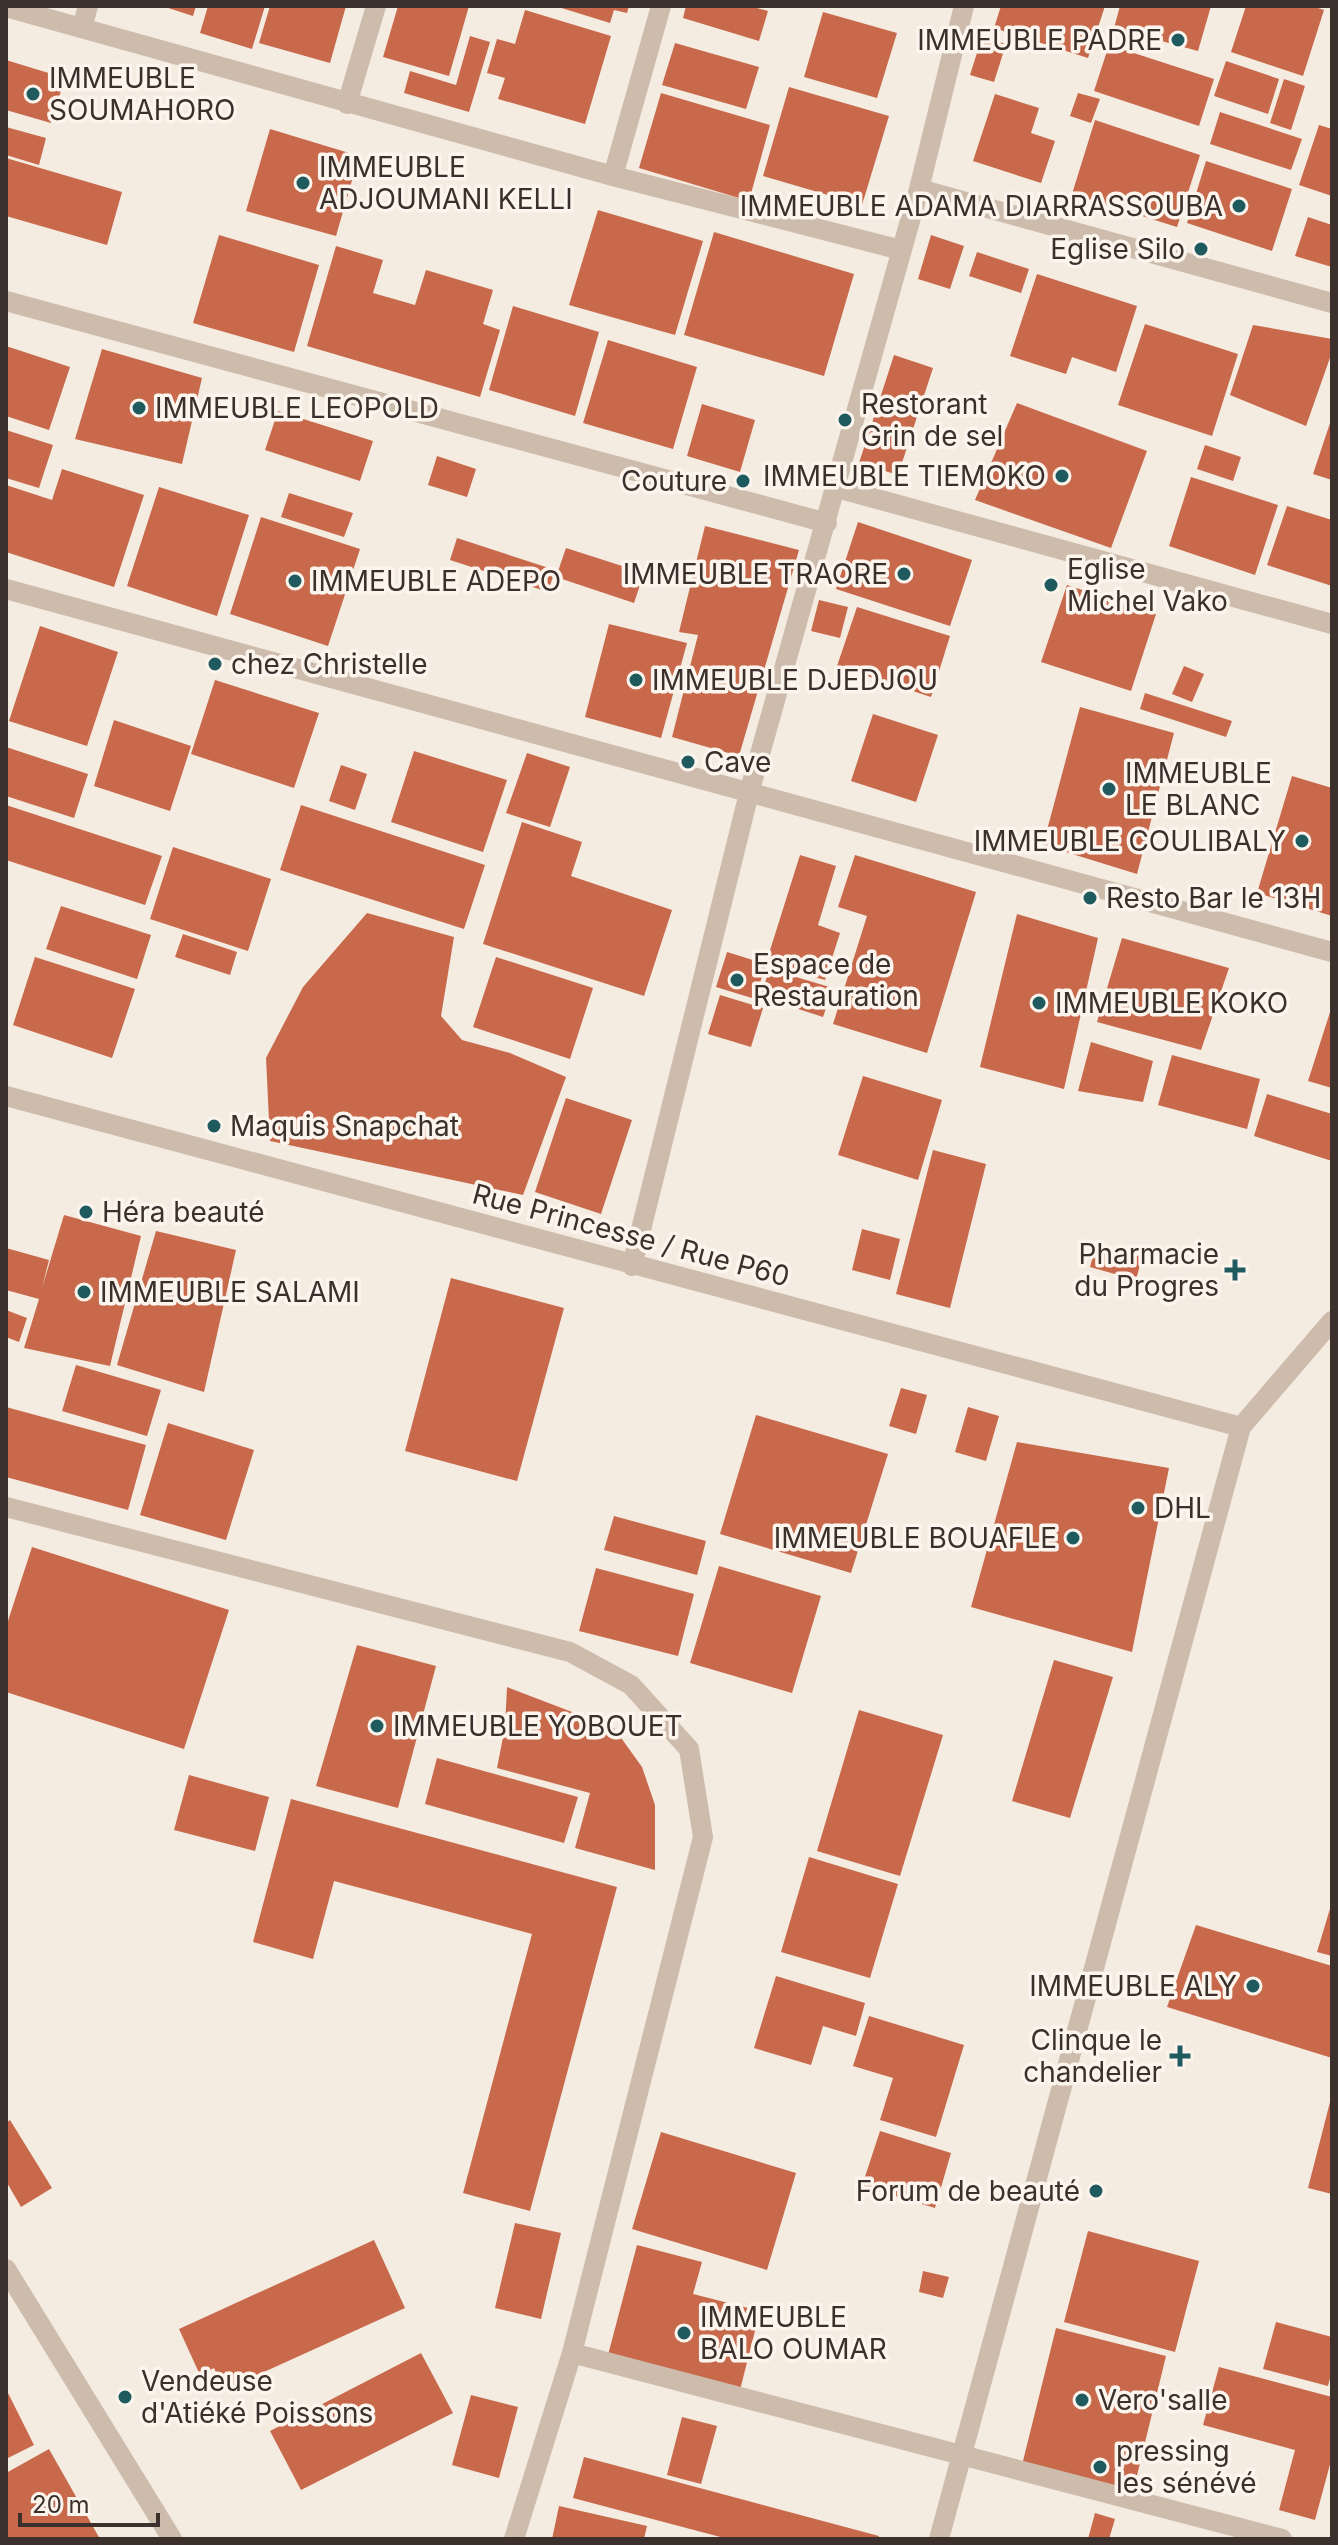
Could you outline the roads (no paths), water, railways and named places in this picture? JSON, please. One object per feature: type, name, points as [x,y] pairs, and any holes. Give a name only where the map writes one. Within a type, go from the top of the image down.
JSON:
[{"type":"street","points":[[82,28],[88,6]]},
{"type":"street","points":[[347,104],[376,6]]},
{"type":"street","points":[[613,176],[661,6]]},
{"type":"street","points":[[632,1266],[749,793],[919,189],[964,6]]},
{"type":"street","points":[[6,7],[347,104],[901,250]]},
{"type":"street","points":[[919,189],[1332,303]]},
{"type":"street","points":[[6,301],[827,523]]},
{"type":"street","points":[[837,488],[1332,624]]},
{"type":"street","points":[[6,589],[1332,952]]},
{"type":"street","name":"Rue Princesse / Rue P60","points":[[6,1096],[1241,1427]]},
{"type":"street","points":[[939,2539],[1241,1427],[1332,1321]]},
{"type":"street","points":[[6,1507],[570,1652],[631,1685],[689,1749],[703,1837],[572,2353],[514,2539]]},
{"type":"street","points":[[6,2269],[172,2539]]},
{"type":"street","points":[[572,2353],[1282,2539]]},
{"type":"place","name":"IMMEUBLE PADRE","points":[[1178,40]]},
{"type":"place","name":"IMMEUBLE SOUMAHORO","points":[[33,94]]},
{"type":"place","name":"IMMEUBLE ADJOUMANI KELLI","points":[[303,183]]},
{"type":"place","name":"IMMEUBLE ADAMA DIARRASSOUBA","points":[[1239,206]]},
{"type":"place","name":"Eglise Silo","points":[[1201,249]]},
{"type":"place","name":"IMMEUBLE LEOPOLD","points":[[139,408]]},
{"type":"place","name":"Restorant Grin de sel","points":[[845,420]]},
{"type":"place","name":"IMMEUBLE TIEMOKO","points":[[1062,476]]},
{"type":"place","name":"Couture","points":[[743,481]]},
{"type":"place","name":"IMMEUBLE TRAORE","points":[[904,574]]},
{"type":"place","name":"IMMEUBLE ADEPO","points":[[295,581]]},
{"type":"place","name":"Eglise Michel Vako","points":[[1051,585]]},
{"type":"place","name":"chez Christelle","points":[[215,664]]},
{"type":"place","name":"IMMEUBLE DJEDJOU","points":[[636,680]]},
{"type":"place","name":"Cave","points":[[688,762]]},
{"type":"place","name":"IMMEUBLE LE BLANC","points":[[1109,789]]},
{"type":"place","name":"IMMEUBLE COULIBALY","points":[[1302,841]]},
{"type":"place","name":"Resto Bar le 13H","points":[[1090,898]]},
{"type":"place","name":"Espace de Restauration","points":[[737,980]]},
{"type":"place","name":"IMMEUBLE KOKO","points":[[1039,1003]]},
{"type":"place","name":"Maquis Snapchat","points":[[214,1126]]},
{"type":"place","name":"Héra beauté","points":[[86,1212]]},
{"type":"place","name":"Pharmacie du Progres","points":[[1235,1270]]},
{"type":"place","name":"IMMEUBLE SALAMI","points":[[84,1292]]},
{"type":"place","name":"DHL","points":[[1138,1508]]},
{"type":"place","name":"IMMEUBLE BOUAFLE","points":[[1073,1538]]},
{"type":"place","name":"IMMEUBLE YOBOUET","points":[[377,1726]]},
{"type":"place","name":"IMMEUBLE ALY","points":[[1253,1986]]},
{"type":"place","name":"Clinque le chandelier","points":[[1180,2056]]},
{"type":"place","name":"Forum de beauté","points":[[1096,2191]]},
{"type":"place","name":"IMMEUBLE BALO OUMAR","points":[[684,2333]]},
{"type":"place","name":"Vendeuse d'Atiéké Poissons","points":[[125,2397]]},
{"type":"place","name":"Vero'salle","points":[[1082,2400]]},
{"type":"place","name":"pressing les sénévé","points":[[1100,2467]]}]
